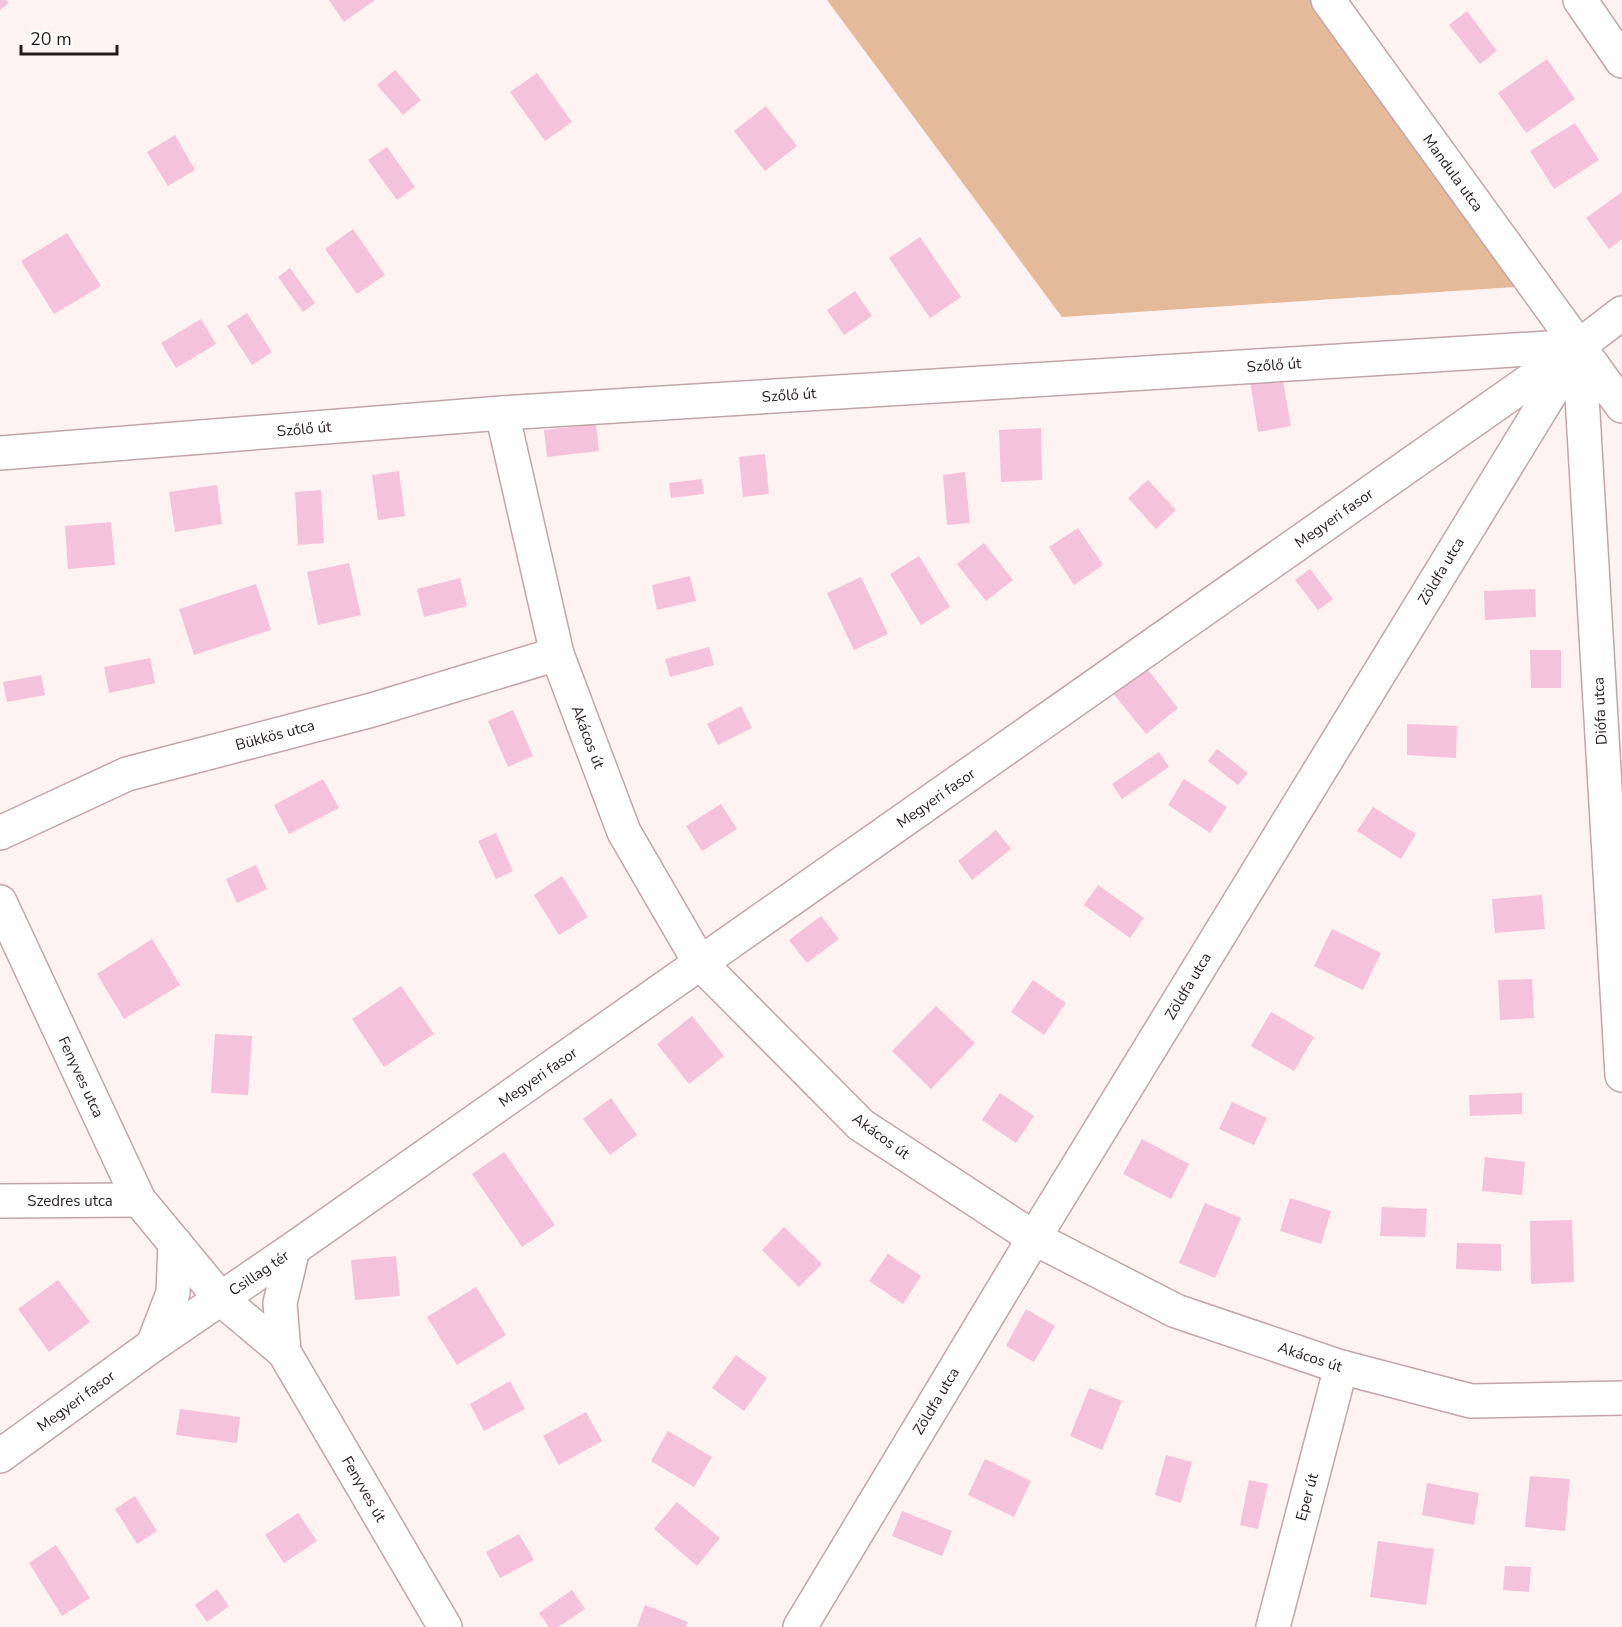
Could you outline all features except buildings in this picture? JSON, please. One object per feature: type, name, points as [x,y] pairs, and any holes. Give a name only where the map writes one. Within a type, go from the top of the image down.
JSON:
[{"type":"street","name":"Mandula utca","points":[[1328,0],[1622,406]]},
{"type":"street","points":[[1580,0],[1622,61]]},
{"type":"street","name":"Megyeri fasor","points":[[293,1249],[1579,346],[1622,313]]},
{"type":"street","name":"Szőlő út","points":[[0,453],[502,413],[1579,346]]},
{"type":"street","name":"Diófa utca","points":[[1579,346],[1622,1075]]},
{"type":"street","name":"Zöldfa utca","points":[[800,1627],[1034,1238],[1579,346]]},
{"type":"street","name":"Akácos út","points":[[502,413],[557,654],[624,832],[700,963],[861,1125],[1034,1238],[1176,1311],[1341,1367],[1471,1401],[1622,1398]]},
{"type":"street","name":"Bükkös utca","points":[[0,833],[127,774],[372,710],[557,654]]},
{"type":"street","name":"Fenyves utca","points":[[0,902],[139,1200],[175,1243]]},
{"type":"street","name":"Szedres utca","points":[[0,1201],[139,1200]]},
{"type":"street","points":[[153,1345],[173,1293],[175,1243]]},
{"type":"street","name":"Csillag tér","points":[[175,1243],[221,1299],[284,1352]]},
{"type":"street","name":"Csillag tér","points":[[153,1345],[293,1249]]},
{"type":"street","name":"Csillag tér","points":[[284,1352],[280,1304],[293,1249]]},
{"type":"street","name":"Megyeri fasor","points":[[0,1456],[153,1345]]},
{"type":"street","name":"Fenyves út","points":[[284,1352],[445,1627]]},
{"type":"street","name":"Eper út","points":[[1273,1627],[1341,1367]]},
{"type":"shaded area","points":[[827,0],[1328,0],[1546,285],[1062,317]]}]
